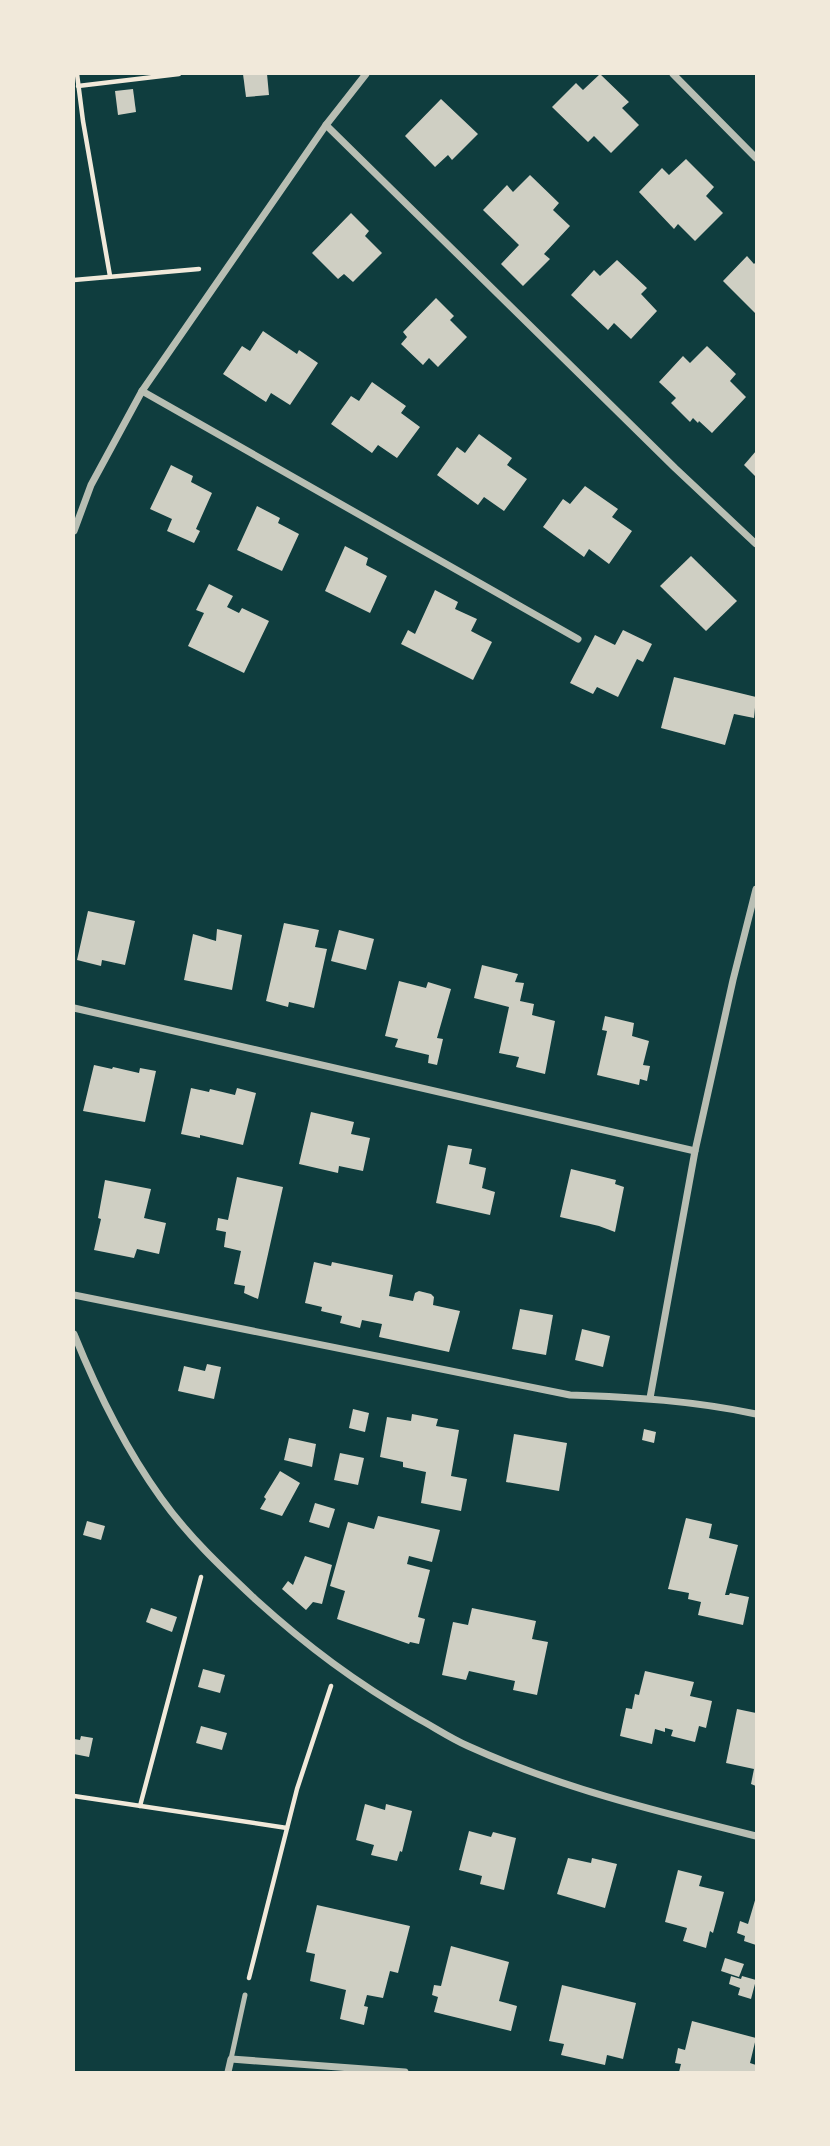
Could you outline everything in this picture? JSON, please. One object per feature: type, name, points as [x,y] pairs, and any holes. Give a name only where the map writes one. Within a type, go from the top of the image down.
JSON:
[{"type":"street","points":[[74,531],[91,485],[142,391],[326,125],[366,74]]},
{"type":"street","points":[[673,74],[757,158]]},
{"type":"street","points":[[326,125],[675,468],[757,544]]},
{"type":"street","points":[[142,391],[578,639]]},
{"type":"street","points":[[650,1398],[695,1151],[733,980],[757,889]]},
{"type":"street","points":[[74,1008],[695,1151]]},
{"type":"street","points":[[74,1295],[570,1395],[650,1398],[757,1414]]},
{"type":"street","points":[[74,1334],[120,1433],[161,1498],[208,1556],[299,1639],[337,1668],[385,1700],[467,1745],[543,1776],[642,1807],[757,1836]]},
{"type":"street","points":[[228,2073],[231,2059],[405,2073]]},
{"type":"lane","points":[[231,2059],[245,1996]]},
{"type":"path","points":[[77,74],[110,276]]},
{"type":"path","points":[[78,86],[179,74]]},
{"type":"path","points":[[74,280],[228,267]]},
{"type":"path","points":[[140,1806],[208,1556]]},
{"type":"path","points":[[245,1996],[297,1788],[329,1691]]},
{"type":"path","points":[[74,1796],[287,1828]]},
{"type":"building","points":[[243,74],[267,74],[269,95],[246,97]]},
{"type":"building","points":[[600,74],[629,102],[622,108],[639,125],[611,153],[594,136],[588,142],[552,107],[576,83],[583,90]]},
{"type":"building","points":[[133,89],[136,112],[118,115],[115,91]]},
{"type":"building","points":[[441,99],[478,134],[452,160],[448,155],[435,167],[405,136]]},
{"type":"building","points":[[686,159],[714,187],[706,196],[723,213],[695,241],[678,224],[674,229],[639,192],[662,168],[669,175]]},
{"type":"building","points":[[530,175],[559,203],[553,210],[570,226],[544,254],[550,259],[523,286],[501,264],[519,245],[483,210],[507,185],[513,192]]},
{"type":"building","points":[[351,213],[369,231],[365,236],[382,253],[353,282],[344,274],[338,279],[312,253]]},
{"type":"building","points":[[747,256],[754,264],[756,262],[756,314],[723,281]]},
{"type":"building","points":[[617,260],[647,288],[641,294],[657,311],[631,339],[614,323],[608,330],[571,295],[594,270],[600,276]]},
{"type":"building","points":[[436,298],[454,316],[450,320],[467,337],[438,367],[429,358],[423,365],[401,344],[407,337],[403,332]]},
{"type":"building","points":[[263,331],[297,354],[299,350],[318,363],[290,405],[271,393],[266,402],[223,374],[242,346],[250,351]]},
{"type":"building","points":[[707,346],[736,374],[730,381],[746,397],[712,433],[693,418],[690,422],[671,403],[676,398],[659,382],[683,356],[690,363]]},
{"type":"building","points":[[372,382],[406,406],[401,413],[420,427],[397,458],[378,445],[372,453],[331,424],[351,396],[359,401]]},
{"type":"building","points":[[479,434],[512,458],[507,465],[527,479],[504,511],[484,497],[478,505],[437,475],[457,447],[465,453]]},
{"type":"building","points":[[756,451],[756,477],[744,465]]},
{"type":"building","points":[[171,465],[193,476],[191,482],[212,493],[196,529],[200,531],[194,543],[167,531],[172,519],[150,509]]},
{"type":"building","points":[[585,486],[618,509],[612,517],[632,531],[609,564],[589,549],[584,557],[543,527],[563,499],[570,504]]},
{"type":"building","points":[[257,506],[280,518],[278,523],[299,534],[282,571],[237,550]]},
{"type":"building","points":[[345,546],[368,558],[366,565],[387,576],[370,613],[325,591]]},
{"type":"building","points":[[691,556],[737,601],[706,631],[660,586]]},
{"type":"building","points":[[209,584],[233,596],[227,607],[239,613],[242,608],[269,621],[244,673],[188,646],[204,613],[196,610]]},
{"type":"building","points":[[435,590],[458,602],[455,609],[477,619],[471,631],[492,642],[473,680],[401,644],[408,630],[415,634]]},
{"type":"building","points":[[623,630],[652,644],[643,662],[637,659],[618,697],[597,687],[593,694],[570,683],[595,635],[615,645]]},
{"type":"building","points":[[674,677],[756,697],[754,718],[734,714],[725,745],[661,728]]},
{"type":"building","points":[[88,911],[135,921],[125,965],[102,960],[101,966],[77,960]]},
{"type":"building","points":[[284,923],[319,930],[315,947],[327,949],[314,1008],[289,1002],[288,1007],[266,1001]]},
{"type":"building","points":[[217,929],[242,935],[232,990],[184,980],[193,934],[216,941]]},
{"type":"building","points":[[339,930],[374,939],[366,970],[331,961]]},
{"type":"building","points":[[482,965],[518,974],[515,982],[524,983],[520,1001],[534,1004],[532,1015],[555,1021],[545,1074],[516,1067],[519,1057],[499,1053],[509,1007],[474,998]]},
{"type":"building","points":[[399,981],[426,988],[428,982],[451,989],[437,1038],[443,1039],[437,1065],[428,1063],[429,1055],[395,1047],[398,1039],[385,1036]]},
{"type":"building","points":[[605,1016],[634,1023],[632,1036],[649,1041],[643,1065],[650,1066],[647,1081],[640,1079],[639,1085],[597,1075],[607,1031],[602,1030]]},
{"type":"building","points":[[94,1065],[139,1073],[140,1068],[156,1071],[145,1122],[83,1111]]},
{"type":"building","points":[[191,1088],[235,1095],[237,1088],[256,1093],[243,1145],[200,1135],[200,1138],[181,1134]]},
{"type":"building","points":[[311,1112],[354,1122],[351,1134],[370,1138],[363,1171],[339,1166],[338,1173],[299,1164]]},
{"type":"building","points":[[448,1145],[472,1149],[469,1164],[486,1168],[482,1188],[495,1192],[490,1215],[436,1203]]},
{"type":"building","points":[[571,1169],[616,1180],[615,1184],[624,1187],[615,1232],[560,1217]]},
{"type":"building","points":[[237,1177],[283,1187],[258,1299],[244,1293],[245,1286],[234,1284],[241,1251],[224,1247],[226,1232],[216,1230],[218,1218],[228,1220]]},
{"type":"building","points":[[105,1180],[151,1189],[144,1218],[166,1223],[159,1254],[137,1249],[134,1258],[94,1250],[101,1219],[98,1218]]},
{"type":"building","points":[[314,1262],[331,1266],[332,1262],[393,1275],[389,1296],[413,1301],[415,1293],[419,1291],[434,1297],[433,1305],[460,1311],[449,1352],[379,1337],[382,1324],[362,1320],[360,1328],[340,1323],[342,1316],[321,1311],[322,1307],[305,1303]]},
{"type":"building","points":[[520,1309],[553,1315],[546,1355],[512,1349]]},
{"type":"building","points":[[582,1329],[610,1336],[603,1367],[575,1360]]},
{"type":"building","points":[[207,1364],[221,1367],[214,1399],[178,1391],[184,1366],[205,1371]]},
{"type":"building","points":[[353,1409],[369,1413],[365,1432],[349,1428]]},
{"type":"building","points":[[412,1414],[438,1419],[436,1426],[459,1430],[451,1476],[467,1479],[461,1511],[421,1503],[426,1472],[403,1467],[403,1462],[380,1457],[387,1417],[411,1421]]},
{"type":"building","points":[[644,1429],[656,1432],[654,1443],[642,1440]]},
{"type":"building","points":[[514,1434],[567,1443],[559,1491],[506,1482]]},
{"type":"building","points":[[289,1438],[316,1444],[312,1467],[284,1460]]},
{"type":"building","points":[[340,1453],[364,1458],[358,1485],[334,1480]]},
{"type":"building","points":[[280,1471],[300,1483],[282,1516],[260,1509]]},
{"type":"building","points":[[315,1503],[335,1509],[329,1528],[309,1522]]},
{"type":"building","points":[[378,1516],[440,1530],[432,1562],[409,1556],[407,1564],[430,1570],[418,1617],[425,1619],[419,1644],[409,1644],[337,1619],[345,1591],[330,1586],[348,1522],[374,1529]]},
{"type":"building","points":[[686,1518],[712,1524],[709,1538],[738,1545],[725,1595],[730,1593],[749,1597],[743,1625],[698,1615],[701,1602],[688,1599],[689,1593],[668,1589]]},
{"type":"building","points":[[87,1521],[105,1526],[101,1540],[83,1535]]},
{"type":"building","points":[[305,1556],[332,1565],[322,1604],[313,1602],[306,1610],[282,1589],[288,1581],[293,1585]]},
{"type":"building","points":[[151,1608],[177,1617],[172,1632],[146,1622]]},
{"type":"building","points":[[472,1608],[536,1621],[532,1639],[548,1642],[537,1695],[513,1690],[515,1681],[469,1671],[466,1680],[442,1675],[453,1622],[468,1625]]},
{"type":"building","points":[[203,1669],[225,1675],[220,1693],[198,1687]]},
{"type":"building","points":[[645,1671],[694,1682],[690,1696],[712,1701],[706,1728],[699,1726],[695,1742],[671,1736],[673,1730],[665,1728],[665,1732],[655,1729],[652,1744],[620,1736],[626,1708],[632,1709]]},
{"type":"building","points":[[737,1709],[756,1713],[756,1786],[751,1784],[754,1769],[726,1763]]},
{"type":"building","points":[[201,1726],[227,1733],[222,1750],[196,1743]]},
{"type":"building","points":[[81,1736],[93,1738],[89,1757],[74,1754],[74,1739],[80,1740]]},
{"type":"building","points":[[365,1804],[385,1810],[386,1804],[412,1811],[402,1852],[400,1851],[397,1861],[371,1855],[374,1845],[356,1840]]},
{"type":"building","points":[[469,1831],[491,1837],[493,1832],[516,1838],[504,1890],[480,1884],[482,1876],[459,1870]]},
{"type":"building","points":[[568,1858],[591,1863],[592,1858],[617,1864],[605,1908],[557,1894]]},
{"type":"building","points":[[678,1870],[702,1876],[699,1886],[724,1892],[706,1948],[683,1941],[687,1928],[665,1922]]},
{"type":"building","points":[[756,1897],[756,1945],[744,1941],[745,1936],[737,1933],[740,1921],[748,1924]]},
{"type":"building","points":[[317,1905],[410,1926],[398,1973],[390,1971],[383,1998],[367,1995],[364,2006],[368,2007],[364,2025],[340,2019],[346,1990],[310,1981],[315,1954],[306,1952]]},
{"type":"building","points":[[451,1946],[509,1962],[499,2001],[517,2006],[511,2031],[434,2012],[438,1997],[432,1995],[434,1985],[441,1986]]},
{"type":"building","points":[[725,1958],[744,1964],[739,1977],[721,1971]]},
{"type":"building","points":[[731,1976],[756,1980],[751,1999],[738,1995],[740,1988],[729,1984]]},
{"type":"building","points":[[562,1985],[636,2003],[623,2059],[607,2055],[605,2065],[561,2055],[564,2044],[549,2041]]},
{"type":"building","points":[[692,2021],[756,2038],[750,2063],[756,2065],[755,2072],[679,2072],[681,2064],[675,2063],[678,2048],[685,2050]]}]
